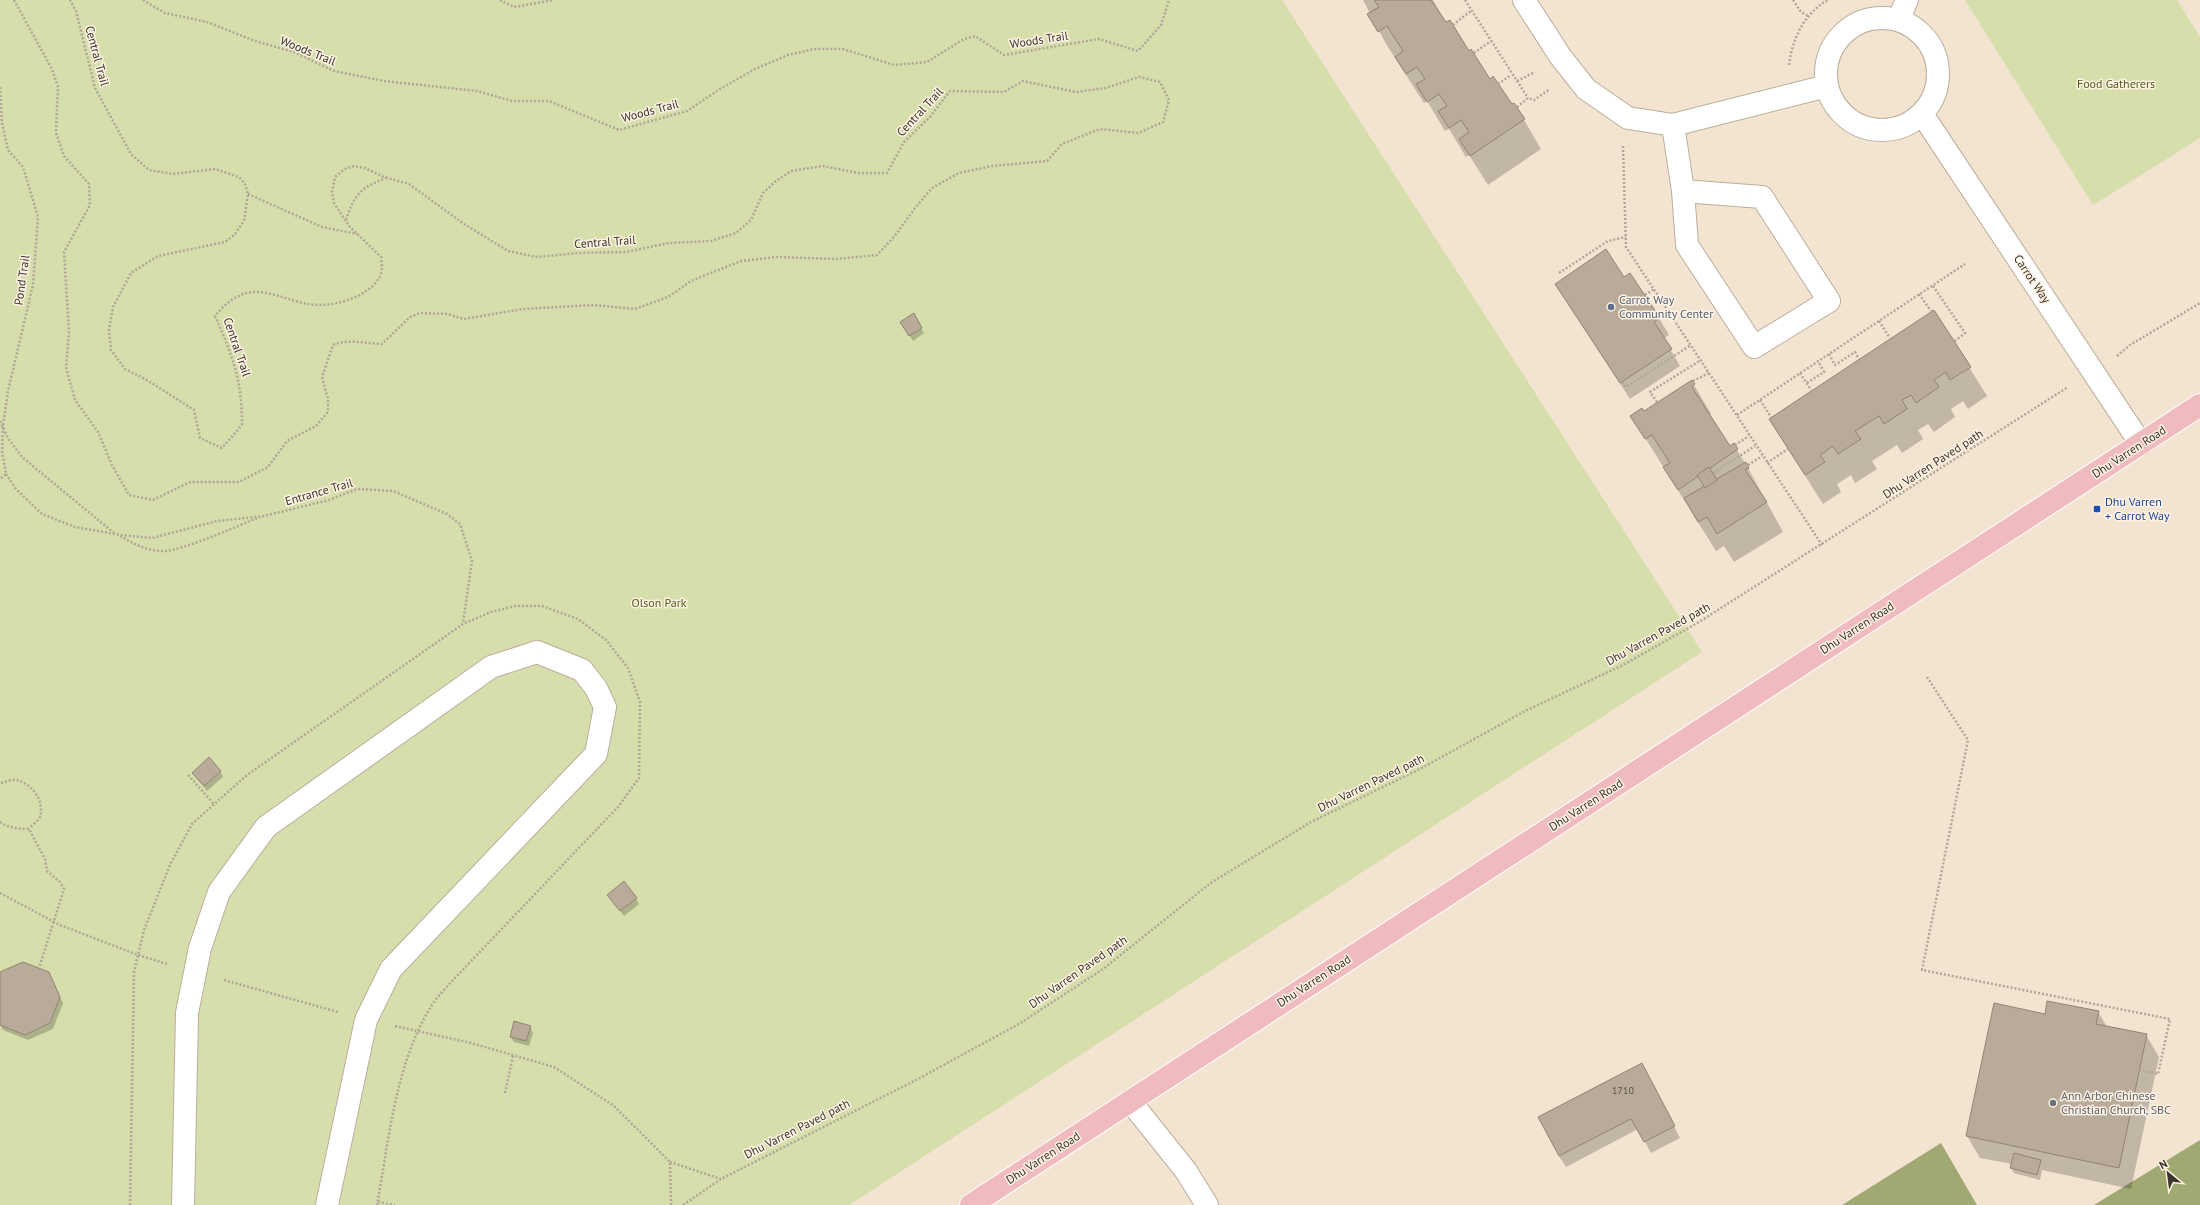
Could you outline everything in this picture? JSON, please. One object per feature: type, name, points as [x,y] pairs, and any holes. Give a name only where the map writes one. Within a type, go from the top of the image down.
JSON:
[{"type":"main road","name":"Dhu Varren Road","points":[[971,1205],[2200,405]]},
{"type":"street","points":[[1524,0],[1560,56],[1586,89],[1628,118],[1673,125],[1827,86]]},
{"type":"street","points":[[1898,20],[1907,0]]},
{"type":"street","points":[[1874,18],[1898,20],[1910,25],[1924,35],[1933,49],[1939,66],[1933,100],[1922,114],[1908,124],[1892,130],[1875,130],[1858,126],[1844,116],[1833,102],[1827,86],[1826,67],[1831,50],[1842,35],[1856,24],[1874,18]]},
{"type":"street","name":"Carrot Way","points":[[1922,114],[2140,444]]},
{"type":"street","points":[[1673,125],[1683,191],[1687,245],[1754,347],[1829,301],[1762,197],[1683,191]]},
{"type":"street","points":[[183,1205],[187,1013],[200,948],[219,892],[266,828],[492,666],[537,652],[582,670],[596,688],[605,707],[596,754],[391,969],[366,1020],[327,1205]]},
{"type":"street","points":[[1130,1101],[1186,1171],[1207,1205]]},
{"type":"path","name":"Central Trail","points":[[14,0],[52,69],[58,87],[56,133],[64,156],[89,184],[90,205],[64,252],[69,332],[66,367],[75,400],[98,432],[112,466],[129,495],[153,500],[190,482],[239,482],[268,467],[287,441],[316,426],[328,412],[328,399],[322,377],[333,345],[344,340],[355,343],[382,344],[410,318],[420,313],[448,314],[464,319],[523,309],[594,306],[635,309],[668,296],[690,280],[741,260],[777,257],[837,259],[876,255],[894,237],[932,188],[959,173],[992,166],[1047,161],[1062,144],[1100,129],[1138,133],[1163,122],[1169,100],[1160,82],[1139,77],[1106,88],[1076,92],[1023,82],[1004,92],[950,91],[930,116],[904,142],[887,173],[858,173],[823,166],[791,171],[776,180],[763,193],[751,220],[736,233],[711,241],[669,243],[626,252],[578,253],[537,257],[508,251],[464,224],[409,184],[387,178],[365,168],[354,166],[345,169],[335,177],[332,192],[334,203],[358,234],[381,257],[382,268],[380,277],[369,290],[328,305],[308,304],[272,294],[247,292],[223,306],[215,316],[237,371],[242,396],[242,425],[222,448],[200,438],[194,410],[125,369],[111,350],[109,330],[113,308],[131,273],[158,256],[225,242],[235,234],[244,221],[248,194],[245,184],[239,177],[215,169],[173,174],[149,170],[131,154],[95,88],[76,11],[70,0]]},
{"type":"path","name":"Woods Trail","points":[[144,0],[165,13],[207,22],[255,41],[294,52],[334,71],[384,81],[478,91],[512,101],[549,101],[619,130],[687,111],[720,89],[755,69],[788,55],[814,49],[843,49],[894,65],[927,62],[964,39],[975,36],[1004,55],[1099,39],[1138,51],[1161,25],[1169,0]]},
{"type":"path","points":[[500,0],[514,7],[554,0]]},
{"type":"path","points":[[1465,0],[1511,74],[1528,98],[1534,100],[1554,86]]},
{"type":"path","points":[[1793,0],[1801,12],[1808,16]]},
{"type":"path","points":[[1789,66],[1791,52],[1802,25],[1808,16],[1828,0]]},
{"type":"path","points":[[1453,25],[1472,10]]},
{"type":"path","points":[[1474,52],[1491,41]]},
{"type":"path","points":[[1517,81],[1531,73],[1541,70]]},
{"type":"path","points":[[1498,84],[1511,74]]},
{"type":"path","name":"Pond Trail","points":[[0,87],[2,123],[8,150],[23,167],[38,217],[33,285],[8,391],[3,426],[2,452],[6,474]]},
{"type":"path","points":[[1517,107],[1528,98]]},
{"type":"path","points":[[1623,144],[1626,247],[1701,360],[1755,446],[1822,545]]},
{"type":"path","points":[[346,220],[354,198],[368,185],[387,178]]},
{"type":"path","points":[[248,194],[322,227],[358,234]]},
{"type":"path","points":[[1560,274],[1608,241],[1626,237]]},
{"type":"path","points":[[1736,415],[1965,264]]},
{"type":"path","points":[[1932,286],[1965,333],[1955,341]]},
{"type":"path","points":[[1646,295],[1654,290]]},
{"type":"path","points":[[1919,294],[1931,311]]},
{"type":"path","points":[[2112,360],[2130,345],[2200,303]]},
{"type":"path","points":[[1879,321],[1890,338]]},
{"type":"path","points":[[1622,382],[1626,387],[1690,344]]},
{"type":"path","points":[[1829,354],[1835,365],[1855,352],[1859,359]]},
{"type":"path","points":[[1657,402],[1650,392],[1701,360]]},
{"type":"path","points":[[1807,383],[1824,372],[1818,361]]},
{"type":"path","points":[[1693,381],[1709,373]]},
{"type":"path","points":[[1800,373],[1811,390]]},
{"type":"path","name":"Dhu Varren Paved path","points":[[683,1205],[721,1178],[916,1080],[1019,1024],[1103,969],[1212,882],[1304,826],[1420,769],[1525,711],[1623,665],[1699,622],[2072,385]]},
{"type":"path","points":[[1760,400],[1771,417]]},
{"type":"path","name":"Entrance Trail","points":[[0,421],[8,438],[22,457],[115,534],[146,549],[165,551],[185,546],[264,516],[329,500],[357,489],[392,491],[447,514],[460,524],[472,561],[463,624]]},
{"type":"path","points":[[1735,445],[1749,436]]},
{"type":"path","points":[[1707,477],[1755,446]]},
{"type":"path","points":[[1767,463],[1788,449]]},
{"type":"path","points":[[1748,466],[1762,456]]},
{"type":"path","points":[[1703,472],[1711,484]]},
{"type":"path","points":[[0,479],[6,474]]},
{"type":"path","name":"Entrance Trail","points":[[6,474],[16,489],[42,514],[75,527],[115,534],[152,538],[218,521],[264,516]]},
{"type":"path","points":[[130,1205],[134,972],[144,930],[170,865],[192,824],[247,775],[463,624],[491,612],[514,606],[542,606],[578,619],[606,640],[628,668],[640,702],[639,778],[618,807],[453,980],[430,1008],[411,1047],[396,1102],[377,1203],[395,1205]]},
{"type":"path","points":[[1927,677],[1968,740],[1922,970],[2170,1019],[2158,1074],[2139,1070]]},
{"type":"path","points":[[188,775],[214,804]]},
{"type":"path","points":[[0,822],[4,825],[18,829],[29,829],[40,818],[41,808],[37,795],[27,784],[15,780],[1,784]]},
{"type":"path","points":[[29,829],[45,859],[47,871],[60,882],[64,889],[39,968]]},
{"type":"path","points":[[506,1093],[513,1056]]},
{"type":"path","points":[[670,1162],[721,1178]]},
{"type":"green space","name":"Olson Park","points":[[0,0],[1282,0],[1702,652],[849,1205],[0,1205]]},
{"type":"green space","name":"Food Gatherers","points":[[1965,0],[2177,0],[2200,37],[2200,138],[2093,205]]},
{"type":"green space","points":[[2200,1140],[2200,1205],[2094,1205]]},
{"type":"green space","points":[[1941,1143],[1977,1205],[1842,1205]]},
{"type":"building","points":[[1374,0],[1431,0],[1446,22],[1450,20],[1469,51],[1471,49],[1490,79],[1493,76],[1512,104],[1514,103],[1525,119],[1470,156],[1459,139],[1469,132],[1461,120],[1449,128],[1438,111],[1447,106],[1439,94],[1427,102],[1416,84],[1425,79],[1417,67],[1406,74],[1395,57],[1403,51],[1387,26],[1378,32],[1367,14],[1379,7]]},
{"type":"building","name":"Carrot Way Community Center","points":[[1606,249],[1624,277],[1630,273],[1660,318],[1654,322],[1672,349],[1620,383],[1555,284]]},
{"type":"building","points":[[1934,310],[1971,367],[1950,380],[1946,372],[1934,380],[1939,387],[1916,403],[1911,395],[1902,400],[1907,409],[1884,424],[1879,416],[1855,431],[1861,439],[1838,454],[1833,446],[1820,455],[1825,462],[1805,475],[1769,419]]},
{"type":"building","points":[[914,313],[922,328],[909,336],[900,322]]},
{"type":"building","points":[[1692,380],[1695,384],[1692,387],[1730,446],[1734,443],[1738,449],[1678,490],[1663,467],[1670,463],[1652,435],[1645,439],[1630,416],[1642,408],[1644,411]]},
{"type":"building","points":[[1746,462],[1749,468],[1745,470],[1767,502],[1717,534],[1707,517],[1698,522],[1684,498]]},
{"type":"building","points":[[1709,467],[1717,480],[1705,488],[1697,475]]},
{"type":"building","points":[[209,757],[221,771],[204,786],[192,773]]},
{"type":"building","points":[[624,881],[637,898],[620,911],[607,895]]},
{"type":"building","points":[[23,962],[49,972],[60,997],[50,1023],[25,1035],[0,1025],[0,972]]},
{"type":"building","name":"Ann Arbor Chinese Christian Church, SBC","points":[[2047,1001],[2099,1011],[2096,1024],[2147,1034],[2119,1168],[1966,1136],[1994,1003],[2045,1014]]},
{"type":"building","points":[[514,1021],[531,1026],[526,1041],[510,1037]]},
{"type":"building","points":[[1642,1063],[1675,1126],[1644,1142],[1631,1119],[1559,1156],[1538,1117]]},
{"type":"building","points":[[2014,1153],[2041,1160],[2037,1175],[2010,1168]]},
{"type":"place","name":"Carrot Way Community Center","points":[[1611,307]]},
{"type":"place","name":"Dhu Varren + Carrot Way","points":[[2097,509]]},
{"type":"place","name":"Ann Arbor Chinese Christian Church, SBC","points":[[2053,1103]]}]
